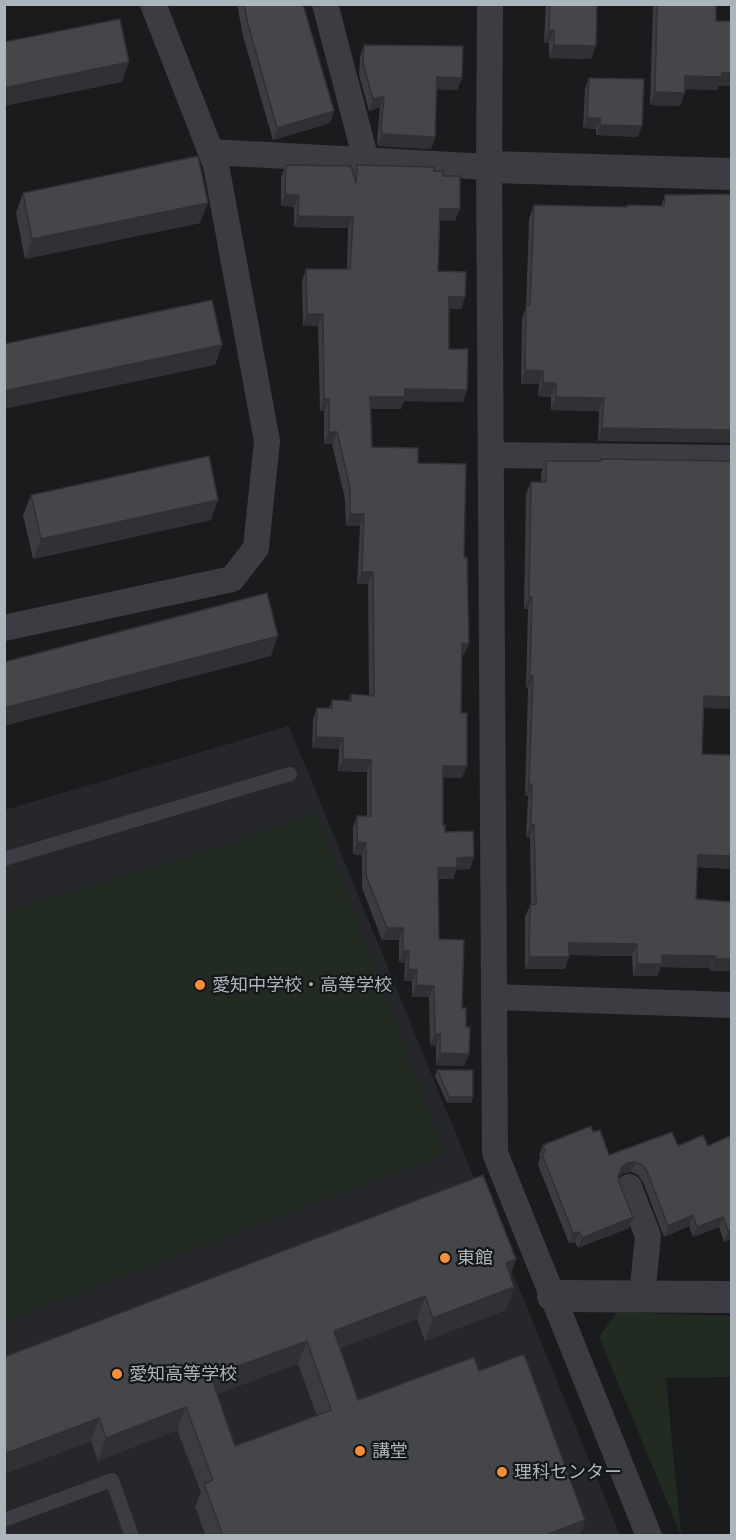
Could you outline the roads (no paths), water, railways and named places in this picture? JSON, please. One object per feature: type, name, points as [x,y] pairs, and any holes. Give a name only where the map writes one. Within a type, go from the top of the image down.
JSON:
[{"type":"street","points":[[4,628],[232,579],[256,548],[267,441],[216,165],[153,4]]},
{"type":"street","points":[[325,4],[366,160]]},
{"type":"street","points":[[490,4],[495,1153],[649,1536]]},
{"type":"street","points":[[211,152],[489,166],[732,174]]},
{"type":"street","points":[[491,455],[732,458]]},
{"type":"street","points":[[494,997],[732,1005]]},
{"type":"street","points":[[628,1187],[648,1236],[642,1297]]},
{"type":"street","points":[[553,1296],[732,1297]]},
{"type":"lane","points":[[4,859],[290,774]]},
{"type":"lane","points":[[4,1520],[112,1480],[132,1536]]},
{"type":"place","name":"愛知中学校・高等学校","points":[[200,985]]},
{"type":"place","name":"東館","points":[[445,1258]]},
{"type":"place","name":"愛知高等学校","points":[[117,1374]]},
{"type":"place","name":"講堂","points":[[360,1451]]},
{"type":"place","name":"理科センター","points":[[502,1472]]}]
